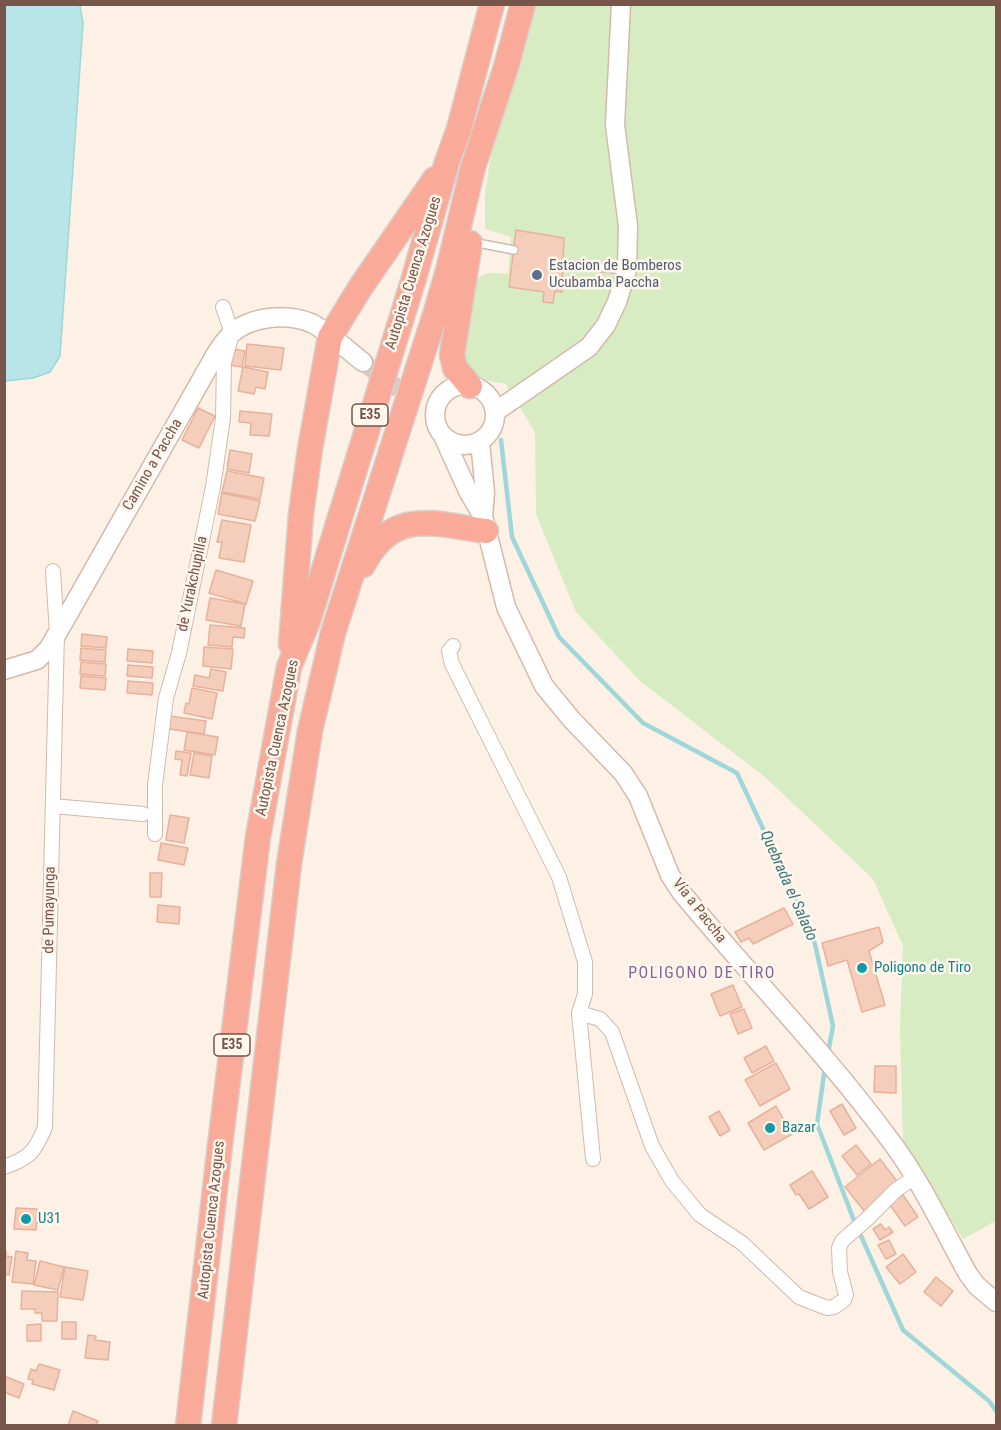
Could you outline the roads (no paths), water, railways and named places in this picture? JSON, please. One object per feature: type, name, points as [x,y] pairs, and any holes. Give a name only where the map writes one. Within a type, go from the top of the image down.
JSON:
[{"type":"highway","name":"Autopista Cuenca Azogues","points":[[188,1425],[250,895],[267,780],[289,667],[308,621],[417,267],[447,162],[459,129],[492,4]]},
{"type":"highway","name":"Autopista Cuenca Azogues","points":[[224,1425],[294,823],[310,731],[330,644],[448,272],[473,167],[515,38],[523,4]]},
{"type":"highway","points":[[470,386],[455,368],[452,355],[484,138]]},
{"type":"highway","points":[[289,667],[301,514],[330,337],[360,288],[447,162]]},
{"type":"highway","points":[[341,610],[372,549],[380,539],[401,526],[424,522],[484,524]]},
{"type":"main road","points":[[495,412],[589,347],[606,325],[617,302],[627,270],[628,226],[615,125],[621,4]]},
{"type":"main road","name":"Camino a Paccha","points":[[4,670],[37,660],[49,648],[217,352],[232,333],[251,323],[272,317],[298,319],[313,323],[363,362]]},
{"type":"main road","points":[[470,386],[487,395],[495,412],[492,429],[480,441],[471,445],[461,445],[443,436],[435,420],[435,411],[438,402],[452,389],[470,386]]},
{"type":"main road","points":[[418,403],[435,411]]},
{"type":"main road","name":"Vía a Paccha","points":[[443,436],[484,524],[506,607],[544,686],[572,720],[610,757],[638,796],[670,875],[681,892],[827,1062],[892,1142],[915,1177],[968,1274],[977,1286],[996,1302]]},
{"type":"main road","name":"Vía a Paccha","points":[[480,441],[485,493],[484,524]]},
{"type":"street","points":[[223,307],[232,333]]},
{"type":"street","name":"de Yurakchupilla","points":[[155,834],[155,785],[166,698],[179,653],[213,488],[223,418],[224,363],[232,333]]},
{"type":"street","name":"de Pumayunga","points":[[4,1167],[23,1160],[37,1148],[45,1127],[57,633],[53,571]]},
{"type":"street","points":[[453,646],[449,651],[453,664],[559,877],[585,962],[585,994],[579,1013],[593,1159]]},
{"type":"street","points":[[53,806],[143,814]]},
{"type":"street","points":[[579,1013],[600,1019],[612,1032],[652,1146],[672,1181],[700,1215],[742,1242],[799,1297],[827,1308],[840,1304],[846,1295],[840,1272],[838,1248],[847,1236],[897,1190],[915,1177]]},
{"type":"lane","points":[[470,241],[514,250]]},
{"type":"lane","points":[[563,264],[627,270]]},
{"type":"water","points":[[5,4],[80,5],[83,23],[60,356],[50,372],[33,378],[5,381]]},
{"type":"waterway","name":"Quebrada el Salado","points":[[501,440],[512,537],[559,637],[643,723],[737,773],[815,944],[833,1026],[828,1053]]},
{"type":"waterway","name":"Quebrada el Salado","points":[[825,1067],[817,1124],[853,1218],[903,1330],[989,1401],[996,1411]]},
{"type":"tunnel","points":[[363,362],[417,403]]},
{"type":"place","name":"Estacion de Bomberos Ucubamba Paccha","points":[[537,275]]},
{"type":"place","name":"Poligono de Tiro","points":[[862,968]]},
{"type":"place","name":"Bazar","points":[[770,1128]]},
{"type":"place","name":"U31","points":[[26,1219]]},
{"type":"district","name":"POLIGONO DE TIRO","points":[[702,974]]}]
